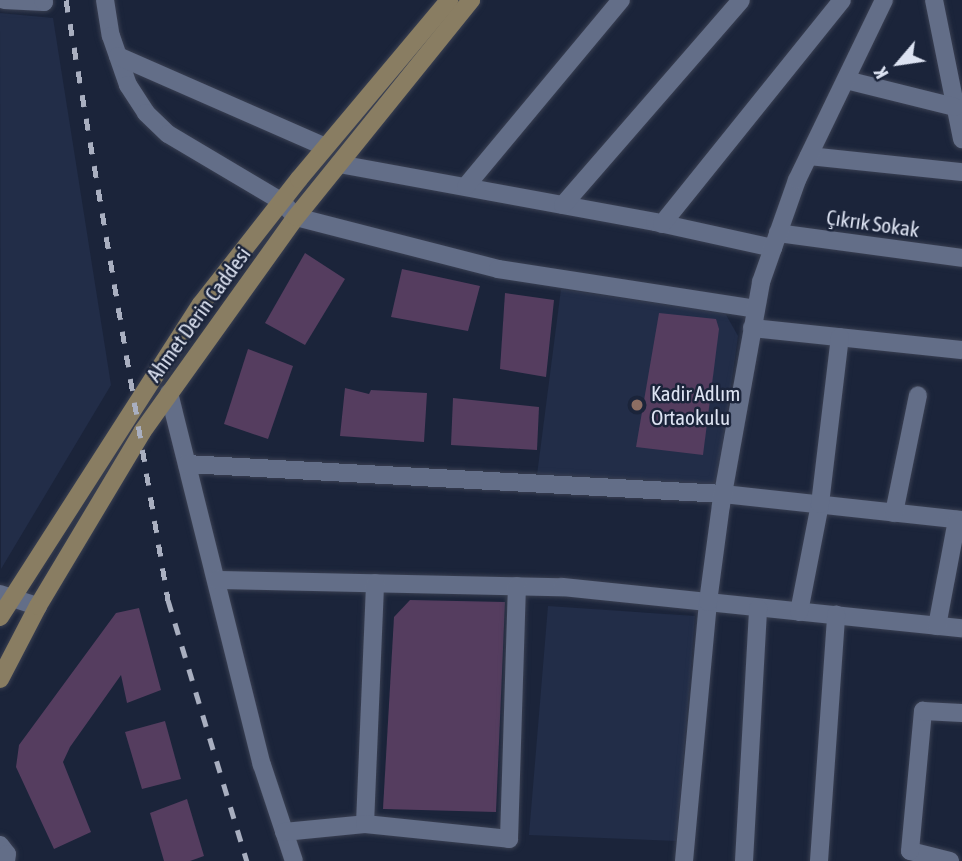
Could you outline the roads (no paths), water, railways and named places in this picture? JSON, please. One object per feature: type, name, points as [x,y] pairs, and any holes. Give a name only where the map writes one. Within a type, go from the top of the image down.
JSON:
[{"type":"main road","name":"Ahmet Derin Caddesi","points":[[0,617],[5,596],[201,304],[325,147],[449,0]]},
{"type":"main road","name":"Ahmet Derin Caddesi","points":[[0,679],[38,606],[142,432],[169,393],[296,217],[471,0]]},
{"type":"street","points":[[4,0],[44,2],[43,0]]},
{"type":"street","points":[[105,0],[118,56],[128,85],[140,103],[168,134],[281,201],[296,217],[498,269],[756,309]]},
{"type":"street","points":[[466,186],[621,0]]},
{"type":"street","points":[[563,205],[741,0]]},
{"type":"street","points":[[662,224],[842,0]]},
{"type":"street","points":[[934,0],[962,139]]},
{"type":"street","points":[[684,861],[708,603],[723,494],[761,282],[809,156],[846,80],[878,2]]},
{"type":"street","points":[[118,56],[325,147]]},
{"type":"street","points":[[846,80],[956,107]]},
{"type":"street","points":[[809,156],[962,172]]},
{"type":"street","name":"Çıkrık Sokak","points":[[339,163],[662,224],[776,240],[962,258]]},
{"type":"street","points":[[752,328],[962,350]]},
{"type":"street","points":[[799,612],[820,504],[841,337]]},
{"type":"street","points":[[169,393],[262,765],[294,861]]},
{"type":"street","points":[[894,513],[918,395]]},
{"type":"street","points":[[187,464],[723,494],[959,520],[937,625]]},
{"type":"street","points":[[217,580],[562,587],[962,628]]},
{"type":"street","points":[[365,824],[375,583]]},
{"type":"street","points":[[284,832],[365,824],[509,839],[517,586]]},
{"type":"street","points":[[5,596],[38,606]]},
{"type":"street","points":[[744,861],[758,608]]},
{"type":"street","points":[[819,861],[836,615]]},
{"type":"street","points":[[950,861],[910,851],[923,711],[962,713]]},
{"type":"street","points":[[0,845],[7,854],[6,861]]},
{"type":"railway","points":[[66,0],[168,600],[247,861]]},
{"type":"place","name":"Kadir Adlım Ortaokulu","points":[[637,405]]}]
